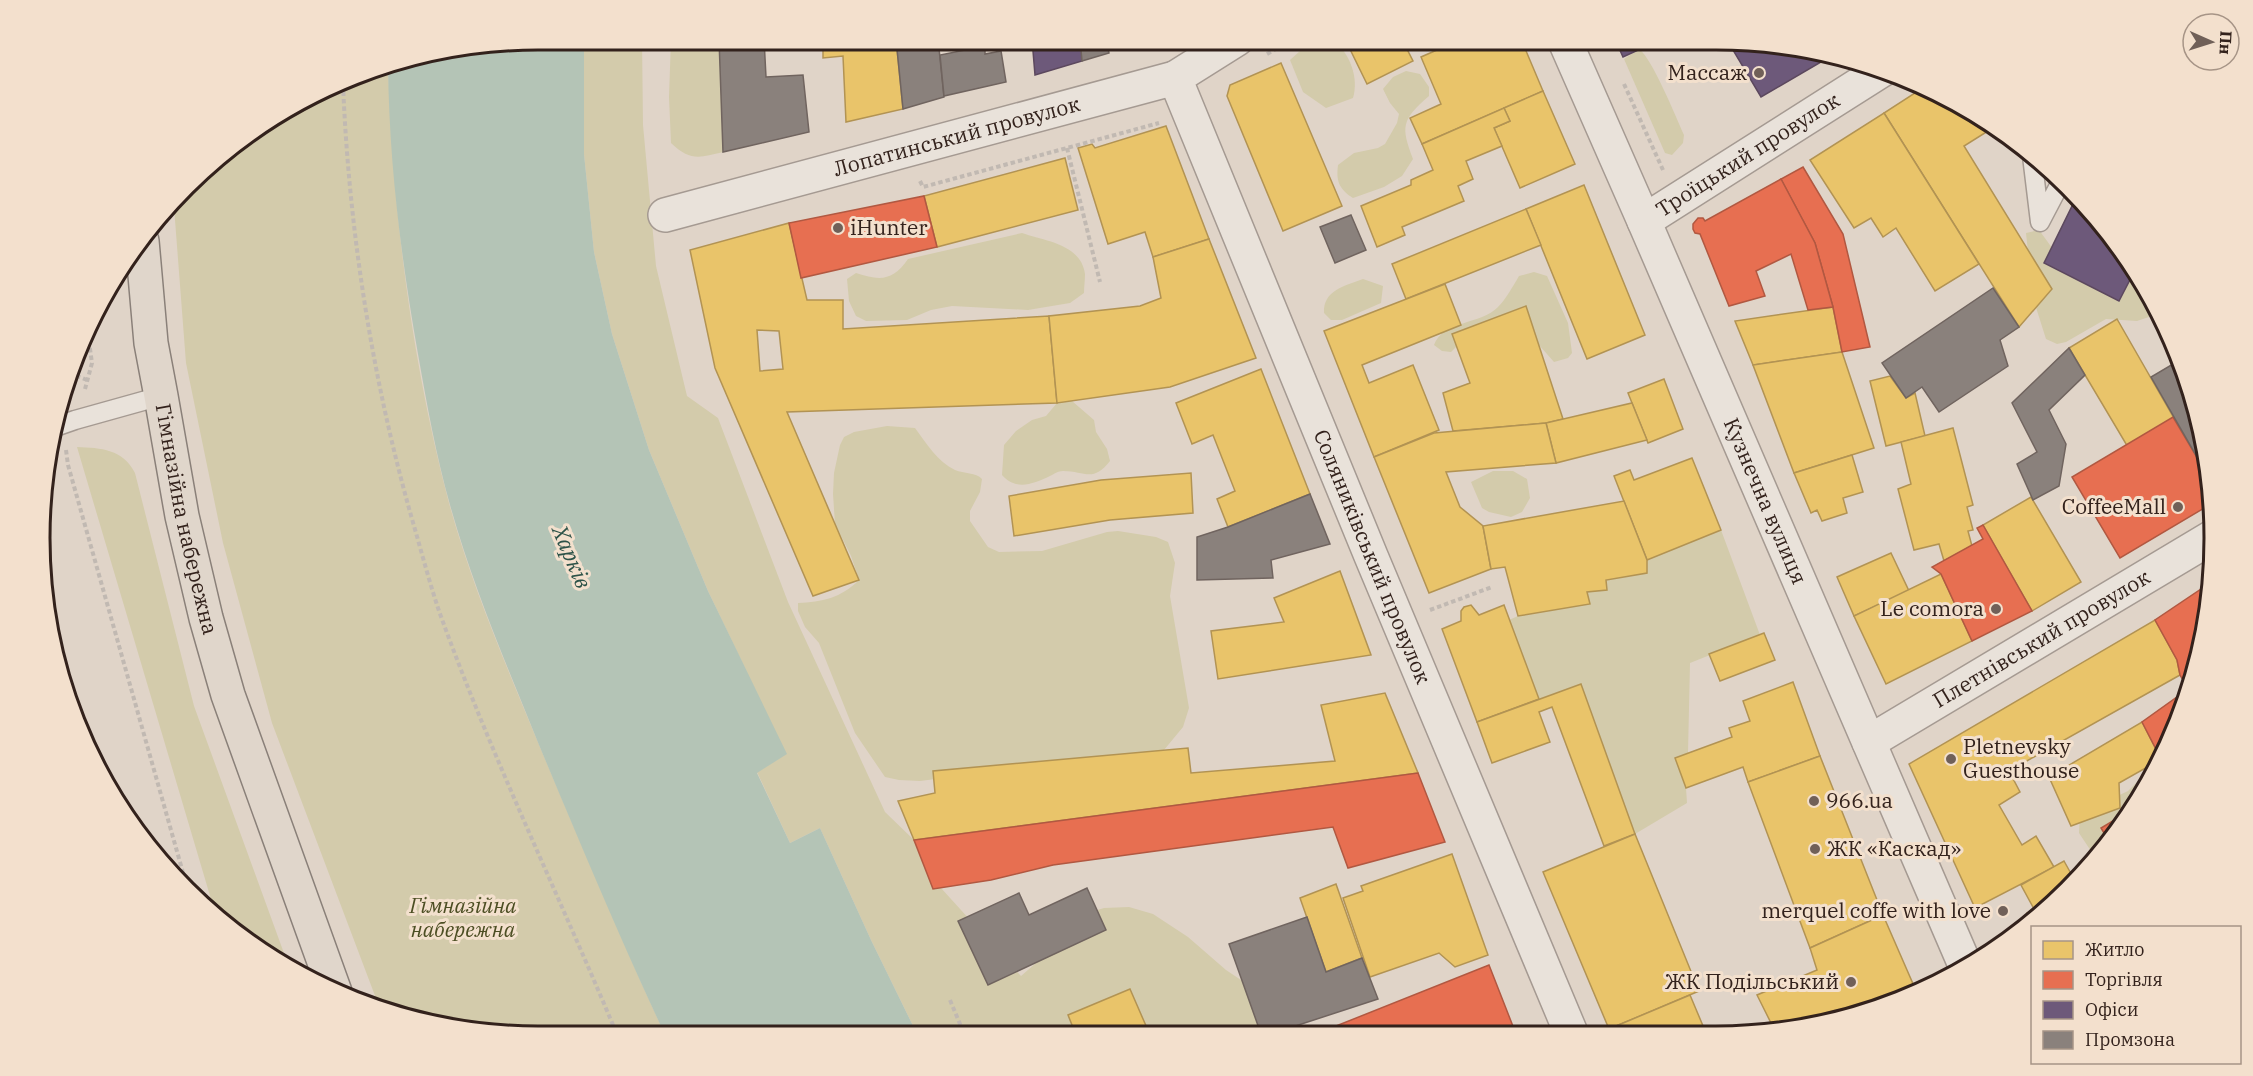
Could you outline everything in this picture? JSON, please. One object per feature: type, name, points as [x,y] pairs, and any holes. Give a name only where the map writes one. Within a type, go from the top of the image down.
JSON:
[{"type":"main road","name":"Гімназійна набережна","points":[[143,251],[151,343],[160,396],[182,516],[206,618],[228,694],[330,979]]},
{"type":"street","name":"Лопатинський провулок","points":[[665,215],[1175,78],[1220,50]]},
{"type":"street","name":"Кузнечна вулиця","points":[[1569,50],[1962,959]]},
{"type":"street","name":"Троїцький провулок","points":[[1644,221],[1873,76]]},
{"type":"street","name":"Соляниківський провулок","points":[[1175,78],[1568,1026]]},
{"type":"street","name":"Плетнівський провулок","points":[[1869,742],[2204,542]]},
{"type":"lane","points":[[2033,168],[2040,222],[2057,190]]},
{"type":"lane","points":[[63,424],[160,396]]},
{"type":"path","points":[[1622,79],[1666,176]]},
{"type":"path","points":[[343,90],[351,201],[380,391],[401,481],[424,561],[439,609],[478,711],[613,1026]]},
{"type":"path","points":[[905,151],[923,187],[1160,123]]},
{"type":"path","points":[[1067,148],[1100,282]]},
{"type":"path","points":[[89,345],[92,363],[66,448],[68,465],[183,872]]},
{"type":"path","points":[[77,376],[87,380]]},
{"type":"path","points":[[1421,614],[1492,587]]},
{"type":"path","points":[[950,1000],[961,1026]]},
{"type":"green space","points":[[584,50],[642,50],[643,125],[656,266],[687,396],[718,418],[788,602],[885,812],[914,840],[933,889],[941,888],[1021,976],[1043,957],[1081,915],[1104,908],[1129,907],[1153,914],[1188,937],[1226,970],[1253,988],[1287,1021],[1289,1026],[913,1026],[820,828],[790,843],[757,772],[786,754],[708,591],[649,450],[612,334],[594,252],[584,154]]},
{"type":"green space","points":[[671,50],[727,50],[723,152],[707,156],[689,155],[671,143],[669,97]]},
{"type":"green space","points":[[1343,50],[1354,74],[1353,98],[1326,108],[1303,92],[1290,60],[1300,51]]},
{"type":"green space","points":[[1640,50],[1657,75],[1684,135],[1683,143],[1672,155],[1665,153],[1624,59]]},
{"type":"green space","points":[[1406,71],[1420,74],[1429,87],[1429,96],[1413,111],[1406,124],[1406,139],[1413,159],[1402,176],[1384,187],[1353,198],[1344,191],[1340,184],[1338,165],[1354,153],[1378,148],[1385,144],[1397,123],[1399,114],[1383,89],[1393,77]]},
{"type":"green space","name":"Гімназійна набережна","points":[[388,73],[394,175],[406,285],[424,394],[449,503],[475,584],[505,663],[661,1026],[538,1026],[474,1022],[412,1010],[376,999],[272,723],[223,543],[186,363],[174,212],[216,171],[267,132],[322,100]]},
{"type":"green space","points":[[2039,230],[2058,256],[2119,264],[2150,317],[2137,321],[2106,319],[2066,342],[2057,344],[2046,339],[2033,298],[2026,233]]},
{"type":"green space","points":[[1022,233],[1061,245],[1077,256],[1085,274],[1084,293],[1070,303],[1028,310],[952,306],[931,310],[907,320],[866,321],[856,316],[849,301],[847,279],[856,273],[879,278],[885,277],[897,272],[908,259]]},
{"type":"green space","points":[[1534,272],[1547,276],[1568,323],[1572,353],[1568,358],[1554,362],[1517,320],[1464,339],[1451,352],[1442,351],[1434,345],[1445,331],[1491,313],[1504,300],[1519,276]]},
{"type":"green space","points":[[1363,279],[1383,286],[1381,303],[1342,320],[1331,320],[1324,313],[1327,299],[1336,290]]},
{"type":"green space","points":[[1072,401],[1094,420],[1096,432],[1107,449],[1110,461],[1099,472],[1093,474],[1061,471],[1025,484],[1007,480],[1002,475],[1004,445],[1016,431],[1032,420],[1046,416],[1057,403]]},
{"type":"green space","points":[[887,426],[915,428],[933,452],[949,467],[977,475],[982,479],[980,492],[970,511],[970,521],[988,547],[999,552],[1042,551],[1107,532],[1118,531],[1156,537],[1168,542],[1175,563],[1170,596],[1189,708],[1183,727],[1164,750],[920,781],[885,777],[855,733],[819,643],[805,627],[798,611],[798,603],[831,598],[859,580],[851,556],[835,524],[834,473],[844,437],[854,432]]},
{"type":"green space","points":[[77,447],[103,449],[118,454],[135,473],[194,706],[285,955],[241,926],[211,901]]},
{"type":"green space","points":[[1493,471],[1513,471],[1527,479],[1530,498],[1522,512],[1511,517],[1482,508],[1471,482]]},
{"type":"green space","points":[[1721,530],[1760,635],[1690,663],[1688,753],[1675,758],[1686,788],[1687,803],[1635,834],[1581,684],[1539,699],[1509,620],[1518,616],[1590,604],[1587,592],[1607,590],[1606,580],[1647,573],[1647,560]]},
{"type":"green space","points":[[2139,780],[2090,850],[2079,833],[2080,814],[2128,791]]},
{"type":"water","name":"Харків","points":[[584,50],[584,154],[594,252],[612,334],[649,450],[708,591],[787,754],[757,773],[790,843],[820,828],[913,1026],[661,1026],[539,745],[491,626],[459,536],[436,449],[406,282],[397,210],[388,73],[412,66],[474,54],[506,51]]},
{"type":"building: Житло","points":[[823,50],[897,50],[903,109],[846,122],[843,56],[823,58]]},
{"type":"building: Житло","points":[[1350,50],[1408,50],[1413,61],[1367,84]]},
{"type":"building: Житло","points":[[1437,50],[1526,50],[1543,91],[1422,144],[1410,118],[1441,104],[1421,57]]},
{"type":"building: Житло","points":[[1281,63],[1342,206],[1283,231],[1227,96],[1230,85]]},
{"type":"building: Житло","points":[[1543,91],[1575,164],[1520,188],[1494,128],[1510,121],[1504,108]]},
{"type":"building: Житло","points":[[1915,93],[1959,115],[1986,132],[1964,146],[2052,289],[2019,327],[1884,113]]},
{"type":"building: Житло","points":[[1504,108],[1510,121],[1494,128],[1502,146],[1466,161],[1473,179],[1458,186],[1464,201],[1402,227],[1405,235],[1377,247],[1361,206],[1411,185],[1411,180],[1433,170],[1422,144]]},
{"type":"building: Житло","points":[[1884,113],[1979,264],[1935,291],[1896,228],[1883,237],[1871,218],[1854,228],[1810,160]]},
{"type":"building: Житло","points":[[1166,126],[1209,239],[1153,257],[1145,232],[1108,244],[1078,148],[1092,144],[1095,148]]},
{"type":"building: Житло","points":[[1065,158],[1078,210],[937,247],[924,196]]},
{"type":"building: Житло","points":[[1584,185],[1645,335],[1587,359],[1526,209]]},
{"type":"building: Житло","points":[[1526,209],[1541,245],[1406,299],[1392,264]]},
{"type":"building: Житло","points":[[789,223],[807,300],[843,300],[843,329],[1049,316],[1057,403],[787,412],[859,580],[813,596],[715,368],[690,250]],"holes":[[[757,330],[779,331],[783,369],[760,371]]]},
{"type":"building: Житло","points":[[1209,239],[1256,358],[1170,387],[1057,403],[1049,316],[1140,306],[1161,298],[1153,257]]},
{"type":"building: Житло","points":[[1445,284],[1461,325],[1362,365],[1369,383],[1413,365],[1439,430],[1374,457],[1324,331]]},
{"type":"building: Житло","points":[[1526,306],[1563,419],[1546,423],[1453,431],[1443,393],[1470,383],[1452,334]]},
{"type":"building: Житло","points":[[1833,307],[1842,352],[1753,365],[1735,321]]},
{"type":"building: Житло","points":[[2117,319],[2179,427],[2132,454],[2069,348]]},
{"type":"building: Житло","points":[[1842,352],[1874,448],[1794,473],[1753,365]]},
{"type":"building: Житло","points":[[1261,369],[1310,494],[1228,527],[1217,499],[1235,491],[1213,435],[1192,444],[1176,403]]},
{"type":"building: Житло","points":[[1890,376],[1906,398],[1915,393],[1925,436],[1886,446],[1870,381]]},
{"type":"building: Житло","points":[[1664,379],[1683,429],[1648,443],[1628,393]]},
{"type":"building: Житло","points":[[1632,403],[1647,440],[1556,463],[1546,423]]},
{"type":"building: Житло","points":[[1546,423],[1556,463],[1446,472],[1460,507],[1483,526],[1491,569],[1429,593],[1374,457],[1434,433]]},
{"type":"building: Житло","points":[[1953,428],[1973,505],[1967,507],[1973,530],[1968,531],[1972,546],[1944,561],[1939,544],[1914,550],[1898,489],[1911,484],[1901,442]]},
{"type":"building: Житло","points":[[1852,455],[1863,492],[1843,498],[1847,513],[1822,521],[1817,510],[1811,513],[1794,473]]},
{"type":"building: Житло","points":[[1692,458],[1721,530],[1647,560],[1614,476],[1630,470],[1634,480]]},
{"type":"building: Житло","points":[[1191,473],[1193,513],[1110,520],[1014,536],[1009,496],[1101,480]]},
{"type":"building: Житло","points":[[2031,497],[2081,582],[2032,611],[1983,525]]},
{"type":"building: Житло","points":[[1624,501],[1647,560],[1647,573],[1606,580],[1607,590],[1587,592],[1590,604],[1518,616],[1505,567],[1491,569],[1483,526]]},
{"type":"building: Житло","points":[[1891,553],[1909,591],[1854,616],[1837,577]]},
{"type":"building: Житло","points":[[1340,571],[1371,655],[1218,679],[1211,631],[1284,622],[1274,598]]},
{"type":"building: Житло","points":[[1941,574],[1972,641],[1886,684],[1854,616]]},
{"type":"building: Житло","points":[[1471,605],[1479,615],[1504,605],[1539,699],[1477,722],[1442,629],[1461,621],[1461,611],[1464,607]]},
{"type":"building: Житло","points":[[2155,620],[2177,660],[2180,675],[2009,771],[2020,792],[1999,805],[2022,845],[2036,836],[2054,867],[1975,908],[1909,764]]},
{"type":"building: Житло","points":[[1764,633],[1775,660],[1720,681],[1709,654]]},
{"type":"building: Житло","points":[[1793,682],[1820,756],[1748,782],[1743,767],[1686,788],[1675,758],[1732,737],[1729,728],[1750,721],[1743,701]]},
{"type":"building: Житло","points":[[1581,684],[1635,834],[1604,846],[1552,707],[1539,712],[1550,742],[1492,763],[1477,722]]},
{"type":"building: Житло","points":[[1385,693],[1418,773],[914,840],[898,801],[935,793],[933,771],[1188,748],[1191,773],[1335,761],[1321,705]]},
{"type":"building: Житло","points":[[2142,722],[2156,748],[2145,768],[2119,783],[2120,808],[2071,826],[2049,777]]},
{"type":"building: Житло","name":"ЖК «Каскад»","points":[[1820,756],[1883,915],[1810,948],[1748,782]]},
{"type":"building: Житло","points":[[1635,834],[1699,991],[1616,1026],[1608,1026],[1543,872]]},
{"type":"building: Житло","points":[[1452,854],[1488,955],[1455,967],[1439,953],[1370,977],[1343,898],[1363,891],[1361,886]]},
{"type":"building: Житло","points":[[2064,861],[2070,872],[2033,908],[2021,885]]},
{"type":"building: Житло","points":[[1336,884],[1362,958],[1326,972],[1300,898]]},
{"type":"building: Житло","name":"ЖК Подільський","points":[[1883,915],[1913,984],[1872,1001],[1841,1010],[1771,1023],[1757,995],[1817,970],[1810,948]]},
{"type":"building: Житло","points":[[1130,989],[1146,1026],[1072,1026],[1068,1015]]},
{"type":"building: Житло","points":[[1690,995],[1703,1026],[1616,1026]]},
{"type":"building: Торгівля","points":[[1803,167],[1843,234],[1870,347],[1842,352],[1833,307],[1815,243],[1781,179]]},
{"type":"building: Торгівля","points":[[1781,179],[1815,243],[1833,307],[1808,310],[1791,254],[1756,271],[1765,296],[1729,306],[1700,234],[1695,233],[1693,229],[1693,224],[1698,218],[1703,218],[1705,221]]},
{"type":"building: Торгівля","points":[[924,196],[937,247],[801,278],[789,223]]},
{"type":"building: Торгівля","points":[[2173,417],[2196,456],[2202,509],[2120,558],[2072,477]]},
{"type":"building: Торгівля","points":[[1983,525],[2032,611],[1972,641],[1941,574],[1932,567],[1983,539],[1977,528]]},
{"type":"building: Торгівля","points":[[2200,590],[2194,633],[2183,679],[2177,660],[2155,620]]},
{"type":"building: Торгівля","points":[[2177,697],[2156,748],[2142,722]]},
{"type":"building: Торгівля","points":[[1418,773],[1445,842],[1348,868],[1333,827],[1053,865],[991,880],[933,889],[914,840]]},
{"type":"building: Торгівля","points":[[2113,821],[2104,833],[2101,828]]},
{"type":"building: Торгівля","points":[[1489,965],[1513,1026],[1336,1026]]},
{"type":"building: Офіси","points":[[1033,50],[1082,50],[1082,61],[1035,75]]},
{"type":"building: Офіси","points":[[1620,50],[1638,50],[1623,57]]},
{"type":"building: Офіси","points":[[1733,51],[1779,54],[1822,62],[1761,97]]},
{"type":"building: Офіси","points":[[2072,206],[2103,241],[2130,281],[2119,301],[2044,263]]},
{"type":"building: Промзона","points":[[719,50],[765,50],[766,77],[803,75],[809,132],[723,152]]},
{"type":"building: Промзона","points":[[897,50],[939,50],[944,97],[903,109]]},
{"type":"building: Промзона","points":[[965,50],[985,50],[985,54],[1001,51],[1006,82],[944,96],[940,55]]},
{"type":"building: Промзона","points":[[1081,50],[1108,50],[1109,53],[1082,61]]},
{"type":"building: Промзона","points":[[1351,215],[1366,250],[1335,263],[1320,227]]},
{"type":"building: Промзона","points":[[1993,288],[2019,327],[2000,340],[2008,366],[1939,412],[1922,387],[1906,398],[1882,363]]},
{"type":"building: Промзона","points":[[2069,348],[2085,375],[2049,410],[2066,444],[2059,486],[2033,500],[2017,464],[2037,452],[2012,403]]},
{"type":"building: Промзона","points":[[2172,365],[2187,412],[2196,455],[2151,377]]},
{"type":"building: Промзона","points":[[1310,494],[1330,544],[1271,560],[1273,578],[1197,580],[1197,537]]},
{"type":"building: Промзона","points":[[1087,888],[1106,930],[988,985],[958,921],[1019,893],[1029,915]]},
{"type":"building: Промзона","points":[[1307,917],[1326,972],[1362,958],[1378,999],[1295,1026],[1258,1026],[1229,944]]},
{"type":"place","name":"Массаж","points":[[1759,73]]},
{"type":"place","name":"iHunter","points":[[838,228]]},
{"type":"place","name":"CoffeeMall","points":[[2178,507]]},
{"type":"place","name":"Le comora","points":[[1996,609]]},
{"type":"place","name":"Pletnevsky Guesthouse","points":[[1951,759]]},
{"type":"place","name":"966.ua","points":[[1814,801]]},
{"type":"place","name":"ЖК «Каскад»","points":[[1815,849]]},
{"type":"place","name":"merquel coffe with love","points":[[2003,911]]},
{"type":"place","name":"ЖК Подільський","points":[[1851,982]]}]
